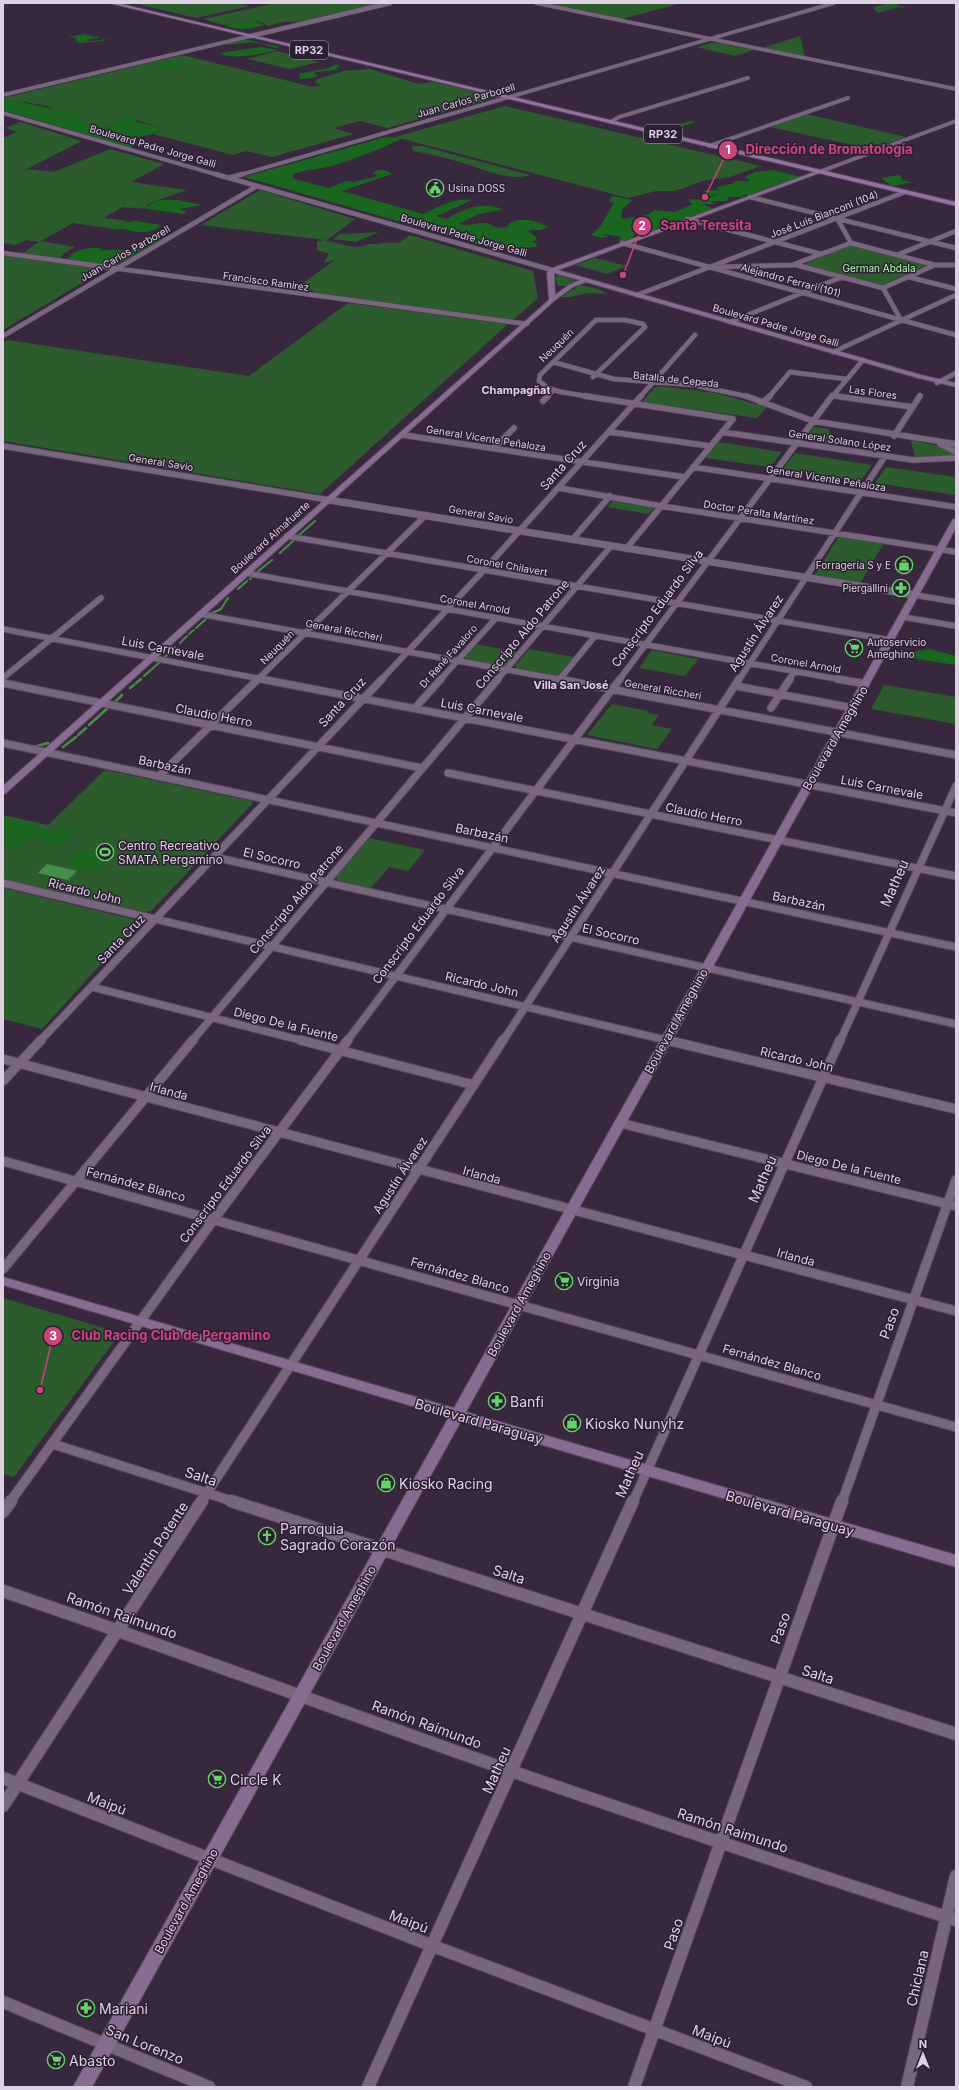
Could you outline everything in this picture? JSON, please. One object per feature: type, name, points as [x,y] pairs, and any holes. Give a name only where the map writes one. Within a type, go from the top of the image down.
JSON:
[{"type":"main road","name":"RP32","points":[[111,3],[956,204]]},
{"type":"main road","points":[[552,300],[550,274],[552,270],[559,266],[818,172]]},
{"type":"main road","name":"Boulevard Padre Jorge Galli","points":[[552,270],[956,388]]},
{"type":"main road","name":"Boulevard Almafuerte","points":[[3,791],[287,536],[403,435],[552,300],[571,286],[586,280]]},
{"type":"main road","name":"Boulevard Padre Jorge Galli","points":[[939,382],[956,385]]},
{"type":"main road","name":"Boulevard Ameghino","points":[[82,2087],[572,1211],[665,1040],[853,708],[956,520]]},
{"type":"main road","name":"Boulevard Paraguay","points":[[3,1281],[956,1562]]},
{"type":"street","points":[[3,95],[390,3]]},
{"type":"street","points":[[536,3],[956,89]]},
{"type":"street","name":"Juan Carlos Parborell","points":[[228,178],[834,3]]},
{"type":"street","points":[[611,122],[748,78]]},
{"type":"street","points":[[709,146],[848,98]]},
{"type":"street","name":"Boulevard Padre Jorge Galli","points":[[3,113],[552,270]]},
{"type":"street","points":[[818,172],[956,121]]},
{"type":"street","name":"Juan Carlos Parborell","points":[[3,336],[257,186]]},
{"type":"street","name":"José Luis Bianconi (104)","points":[[637,295],[905,192]]},
{"type":"street","points":[[750,196],[956,248]]},
{"type":"street","points":[[837,218],[848,234],[851,243]]},
{"type":"street","points":[[688,219],[821,254]]},
{"type":"street","points":[[897,255],[956,230]]},
{"type":"street","name":"Alejandro Ferrari (101)","points":[[622,243],[956,335]]},
{"type":"street","points":[[796,264],[851,243],[935,265],[956,265]]},
{"type":"street","name":"Francisco Ramirez","points":[[3,253],[527,324]]},
{"type":"street","points":[[710,267],[796,264],[883,288],[935,265]]},
{"type":"street","points":[[730,322],[842,277]]},
{"type":"street","points":[[909,277],[956,289]]},
{"type":"street","points":[[883,288],[896,314],[901,320]]},
{"type":"street","points":[[833,352],[956,295]]},
{"type":"street","name":"Neuquén","points":[[553,390],[542,385],[538,378],[551,363],[596,320],[625,320],[639,323],[645,327],[594,376]]},
{"type":"street","name":"Santa Cruz","points":[[3,1081],[484,570],[654,383],[695,335]]},
{"type":"street","name":"Conscripto Eduardo Silva","points":[[3,1512],[214,1219],[445,909],[677,604],[832,395],[863,360]]},
{"type":"street","name":"Batalla de Cepeda","points":[[551,363],[594,376],[729,394],[762,401],[781,412],[799,415],[812,422],[956,444]]},
{"type":"street","name":"Las Flores","points":[[762,401],[790,372],[845,379]]},
{"type":"street","points":[[939,382],[956,373]]},
{"type":"street","points":[[543,401],[553,390],[729,417],[733,419],[626,549]]},
{"type":"street","name":"Las Flores","points":[[832,395],[912,407]]},
{"type":"street","points":[[895,435],[920,395]]},
{"type":"street","points":[[494,448],[514,428]]},
{"type":"street","points":[[610,432],[710,446]]},
{"type":"street","name":"General Solano López","points":[[722,432],[913,460],[956,458]]},
{"type":"street","name":"General Vicente Peñaloza","points":[[403,435],[684,477]]},
{"type":"street","name":"Batalla de Cepeda","points":[[895,435],[934,443],[956,452]]},
{"type":"street","name":"General Savio","points":[[3,446],[956,602]]},
{"type":"street","name":"Agustín Álvarez","points":[[290,1365],[360,1261],[417,1170],[688,760],[885,456]]},
{"type":"street","name":"General Vicente Peñaloza","points":[[693,467],[956,507]]},
{"type":"street","name":"Doctor Peralta Martínez","points":[[559,488],[661,506],[956,552]]},
{"type":"street","points":[[572,540],[610,496]]},
{"type":"street","name":"Neuquén","points":[[159,776],[388,554],[426,515]]},
{"type":"street","name":"Coronel Chilavert","points":[[287,536],[890,640]]},
{"type":"street","name":"Conscripto Aldo Patrone","points":[[3,1269],[270,947],[611,546]]},
{"type":"street","name":"Coronel Arnold","points":[[246,574],[866,684]]},
{"type":"street","points":[[3,678],[101,598]]},
{"type":"street","name":"General Riccheri","points":[[200,614],[839,731],[956,755]]},
{"type":"street","points":[[903,617],[956,626]]},
{"type":"street","name":"Dr René Favaloro","points":[[415,708],[496,618]]},
{"type":"street","name":"Luis Carnevale","points":[[3,629],[688,760],[956,813]]},
{"type":"street","points":[[559,680],[594,636]]},
{"type":"street","points":[[771,708],[794,672]]},
{"type":"street","name":"Claudio Herro","points":[[3,683],[422,768]]},
{"type":"street","points":[[736,686],[853,708]]},
{"type":"street","name":"Barbazán","points":[[3,743],[956,947]]},
{"type":"street","name":"Claudio Herro","points":[[448,774],[956,876]]},
{"type":"street","name":"Matheu","points":[[368,2087],[786,1163],[917,868],[956,786]]},
{"type":"street","name":"El Socorro","points":[[214,857],[956,1024]]},
{"type":"street","name":"Ricardo John","points":[[3,883],[956,1109]]},
{"type":"street","name":"Diego De la Fuente","points":[[92,987],[474,1085]]},
{"type":"street","name":"Irlanda","points":[[3,1059],[572,1211],[956,1311]]},
{"type":"street","name":"Diego De la Fuente","points":[[620,1123],[952,1205]]},
{"type":"street","name":"Fernández Blanco","points":[[3,1161],[956,1427]]},
{"type":"street","name":"Paso","points":[[634,2087],[875,1405],[913,1300],[952,1205],[956,1180]]},
{"type":"street","name":"Valentín Potente","points":[[3,1806],[208,1494],[290,1365]]},
{"type":"street","name":"Salta","points":[[53,1444],[956,1734]]},
{"type":"street","name":"Ramón Raimundo","points":[[3,1591],[301,1694],[512,1771],[721,1843],[951,1918]]},
{"type":"street","name":"Maipú","points":[[3,1778],[432,1946],[806,2087]]},
{"type":"street","name":"Chiclana","points":[[907,2087],[951,1918],[956,1876]]},
{"type":"street","name":"San Lorenzo","points":[[3,2002],[209,2087]]},
{"type":"green space","points":[[133,3],[236,3],[250,6],[196,18]]},
{"type":"green space","points":[[275,3],[385,3],[311,21],[284,22],[267,26],[258,22],[225,25],[203,19]]},
{"type":"green space","points":[[546,3],[682,3],[622,19]]},
{"type":"green space","points":[[881,3],[902,3],[896,5],[909,8],[898,7],[878,13],[873,8],[885,4]]},
{"type":"green space","points":[[800,36],[805,57],[762,48]]},
{"type":"green space","points":[[715,42],[754,50],[735,56],[696,47]]},
{"type":"green space","points":[[277,51],[319,62],[290,69],[247,59]]},
{"type":"green space","points":[[182,55],[313,87],[322,85],[315,83],[317,79],[344,71],[370,69],[419,84],[433,82],[499,97],[387,128],[360,121],[334,128],[354,134],[272,157],[246,151],[233,155],[153,134],[160,132],[158,127],[132,119],[115,120],[111,126],[99,127],[82,125],[88,123],[75,114],[54,110],[48,106],[17,101],[3,102],[3,98]]},
{"type":"green space","points":[[505,106],[761,166],[730,177],[706,180],[675,191],[656,191],[628,198],[395,137]]},
{"type":"green space","points":[[806,114],[906,137],[871,149],[770,127]]},
{"type":"green space","points":[[21,122],[82,141],[27,169],[54,172],[110,149],[164,164],[131,182],[187,190],[148,204],[145,207],[147,209],[123,207],[104,218],[128,221],[115,229],[73,223],[41,241],[75,247],[64,253],[60,259],[21,254],[39,242],[26,240],[16,245],[3,243],[3,138],[17,132],[5,128]]},
{"type":"green space","points":[[412,146],[422,146],[531,175],[522,177],[504,176],[431,154],[413,151]]},
{"type":"green space","points":[[260,190],[355,219],[326,241],[358,247],[368,244],[391,242],[399,243],[410,235],[533,271],[538,298],[513,320],[326,295],[313,293],[315,291],[296,288],[336,259],[329,262],[324,262],[329,254],[317,250],[317,241],[325,240],[201,225]]},
{"type":"green space","points":[[379,232],[356,242],[333,239],[340,234]]},
{"type":"green space","name":"German Abdala","points":[[849,245],[930,265],[884,286],[802,265]]},
{"type":"green space","points":[[3,255],[105,269],[3,330]]},
{"type":"green space","points":[[595,258],[627,266],[607,274],[575,265]]},
{"type":"green space","points":[[558,275],[576,280],[567,286],[558,286],[555,277]]},
{"type":"green space","points":[[580,285],[595,288],[609,294],[587,293],[571,297],[561,297]]},
{"type":"green space","points":[[348,303],[508,324],[320,494],[3,441],[3,343],[7,340],[249,376]]},
{"type":"green space","points":[[659,386],[716,393],[767,407],[757,418],[642,402],[654,388]]},
{"type":"green space","points":[[814,427],[829,429],[829,445],[803,441]]},
{"type":"green space","points":[[911,440],[942,447],[955,455],[915,459]]},
{"type":"green space","points":[[718,442],[782,452],[770,467],[706,458]]},
{"type":"green space","points":[[795,453],[872,465],[861,481],[783,469]]},
{"type":"green space","points":[[886,467],[956,477],[956,493],[955,495],[875,483]]},
{"type":"green space","points":[[614,500],[654,508],[649,514],[607,507]]},
{"type":"green space","points":[[843,537],[884,543],[859,585],[814,576],[838,538]]},
{"type":"green space","points":[[475,644],[518,652],[506,665],[502,666],[465,659],[464,657]]},
{"type":"green space","points":[[529,649],[574,657],[560,674],[556,676],[517,669],[515,666]]},
{"type":"green space","points":[[652,650],[698,659],[685,676],[639,668]]},
{"type":"green space","points":[[884,685],[956,697],[956,724],[871,709]]},
{"type":"green space","points":[[612,704],[649,711],[648,713],[659,715],[652,725],[672,729],[657,749],[587,735]]},
{"type":"green space","name":"Centro Recreativo SMATA Pergamino","points":[[105,770],[251,801],[253,803],[151,911],[145,912],[3,879],[3,815],[48,825]]},
{"type":"green space","points":[[369,838],[425,850],[408,871],[389,867],[371,888],[337,880],[336,876]]},
{"type":"green space","points":[[3,888],[140,921],[42,1029],[3,1019]]},
{"type":"green space","points":[[3,1298],[114,1331],[118,1336],[14,1477],[3,1474]]},
{"type":"shaded area","points":[[254,21],[265,25],[246,29],[236,29],[225,26]]},
{"type":"shaded area","points":[[84,34],[94,36],[92,37],[98,36],[98,38],[86,40],[89,41],[109,40],[81,43],[77,42],[75,38],[68,37]]},
{"type":"shaded area","points":[[244,39],[281,47],[275,48],[256,43],[231,45],[221,44]]},
{"type":"shaded area","points":[[261,47],[278,50],[239,56],[231,56],[220,53]]},
{"type":"shaded area","points":[[169,61],[182,62],[185,64],[172,69],[150,65]]},
{"type":"shaded area","points":[[337,64],[341,67],[337,67],[337,70],[316,72],[314,74],[318,75],[313,78],[299,79],[300,75],[298,74],[329,68]]},
{"type":"shaded area","points":[[17,101],[75,114],[88,123],[83,125],[99,127],[111,126],[118,117],[131,117],[137,122],[158,127],[160,132],[131,139],[129,143],[136,145],[130,148],[3,110],[3,102]]},
{"type":"shaded area","points":[[691,121],[696,122],[668,131],[658,130]]},
{"type":"shaded area","points":[[385,137],[402,138],[377,150],[336,165],[293,174],[294,179],[329,188],[346,181],[354,182],[377,176],[373,172],[385,170],[392,174],[342,191],[423,214],[453,201],[466,199],[472,200],[437,216],[446,219],[472,207],[492,206],[500,208],[501,210],[479,214],[459,224],[467,225],[488,223],[495,227],[503,228],[518,220],[528,220],[549,227],[541,230],[530,230],[528,232],[534,235],[537,239],[532,242],[537,244],[536,247],[498,250],[244,177]]},
{"type":"shaded area","points":[[773,170],[801,177],[749,195],[743,195],[744,197],[729,197],[727,201],[710,201],[716,204],[702,204],[714,209],[639,235],[633,235],[633,238],[623,242],[618,241],[621,237],[604,234],[603,235],[608,236],[603,238],[591,235],[600,227],[614,203],[609,201],[612,196],[632,200],[622,210],[621,217],[624,219],[649,214],[654,210],[675,212],[693,204],[689,202],[690,199],[704,200],[720,193],[710,196],[703,195],[704,191],[719,190],[717,187],[735,183],[734,181],[749,181],[750,180],[744,177],[755,172]]},
{"type":"shaded area","points":[[899,175],[903,179],[901,180],[912,182],[892,186],[881,178]]},
{"type":"shaded area","points":[[159,200],[178,200],[202,205],[179,209],[187,212],[184,214],[147,209],[145,207]]},
{"type":"shaded area","points":[[136,221],[161,225],[154,230],[145,232],[136,232],[124,229],[109,229],[109,227],[122,226],[122,223]]},
{"type":"shaded area","points":[[154,238],[162,239],[114,267],[65,260],[74,253],[87,248],[102,248],[99,250],[133,250]]},
{"type":"shaded area","points":[[930,649],[956,656],[956,665],[910,658],[912,652]]},
{"type":"shaded area","points":[[3,820],[25,823],[54,832],[68,828],[76,829],[62,843],[53,846],[45,845],[46,841],[35,838],[26,839],[20,847],[14,849],[3,843]]},
{"type":"shaded area","points":[[84,850],[96,853],[98,855],[96,860],[102,863],[96,871],[78,869],[70,862],[73,855]]},
{"type":"shaded area","points":[[47,864],[77,871],[68,880],[38,873]]},
{"type":"waterway","points":[[298,536],[315,521]]},
{"type":"waterway","points":[[280,553],[294,540]]},
{"type":"waterway","points":[[256,573],[272,560]]},
{"type":"waterway","points":[[238,589],[247,581]]},
{"type":"waterway","points":[[210,614],[221,609],[228,598]]},
{"type":"waterway","points":[[196,628],[206,619]]},
{"type":"waterway","points":[[189,634],[194,630]]},
{"type":"waterway","points":[[180,643],[187,636]]},
{"type":"waterway","points":[[171,651],[175,647]]},
{"type":"waterway","points":[[165,657],[169,653]]},
{"type":"waterway","points":[[144,676],[160,662]]},
{"type":"waterway","points":[[136,683],[141,679]]},
{"type":"waterway","points":[[130,688],[134,685]]},
{"type":"waterway","points":[[114,703],[122,695]]},
{"type":"waterway","points":[[89,725],[109,707]]},
{"type":"waterway","points":[[78,735],[86,728]]},
{"type":"waterway","points":[[63,747],[76,737]]},
{"type":"waterway","points":[[34,747],[48,743]]},
{"type":"place","name":"Usina DOSS","points":[[435,188]]},
{"type":"place","name":"Dirección de Bromatología","points":[[705,197]]},
{"type":"place","name":"Santa Teresita","points":[[623,275]]},
{"type":"place","name":"Forragería S y E","points":[[904,565]]},
{"type":"place","name":"Piergallini","points":[[901,588]]},
{"type":"place","name":"Autoservicio Ameghino","points":[[854,648]]},
{"type":"place","name":"Centro Recreativo SMATA Pergamino","points":[[105,852]]},
{"type":"place","name":"Virginia","points":[[564,1281]]},
{"type":"place","name":"Club Racing Club de Pergamino","points":[[40,1390]]},
{"type":"place","name":"Banfi","points":[[497,1401]]},
{"type":"place","name":"Kiosko Nunyhz","points":[[572,1423]]},
{"type":"place","name":"Kiosko Racing","points":[[386,1483]]},
{"type":"place","name":"Parroquia Sagrado Corazón","points":[[267,1536]]},
{"type":"place","name":"Circle K","points":[[217,1779]]},
{"type":"place","name":"Mariani","points":[[86,2008]]},
{"type":"place","name":"Abasto","points":[[56,2060]]},
{"type":"district","name":"Champagñat","points":[[516,390]]},
{"type":"district","name":"Villa San José","points":[[571,685]]}]
